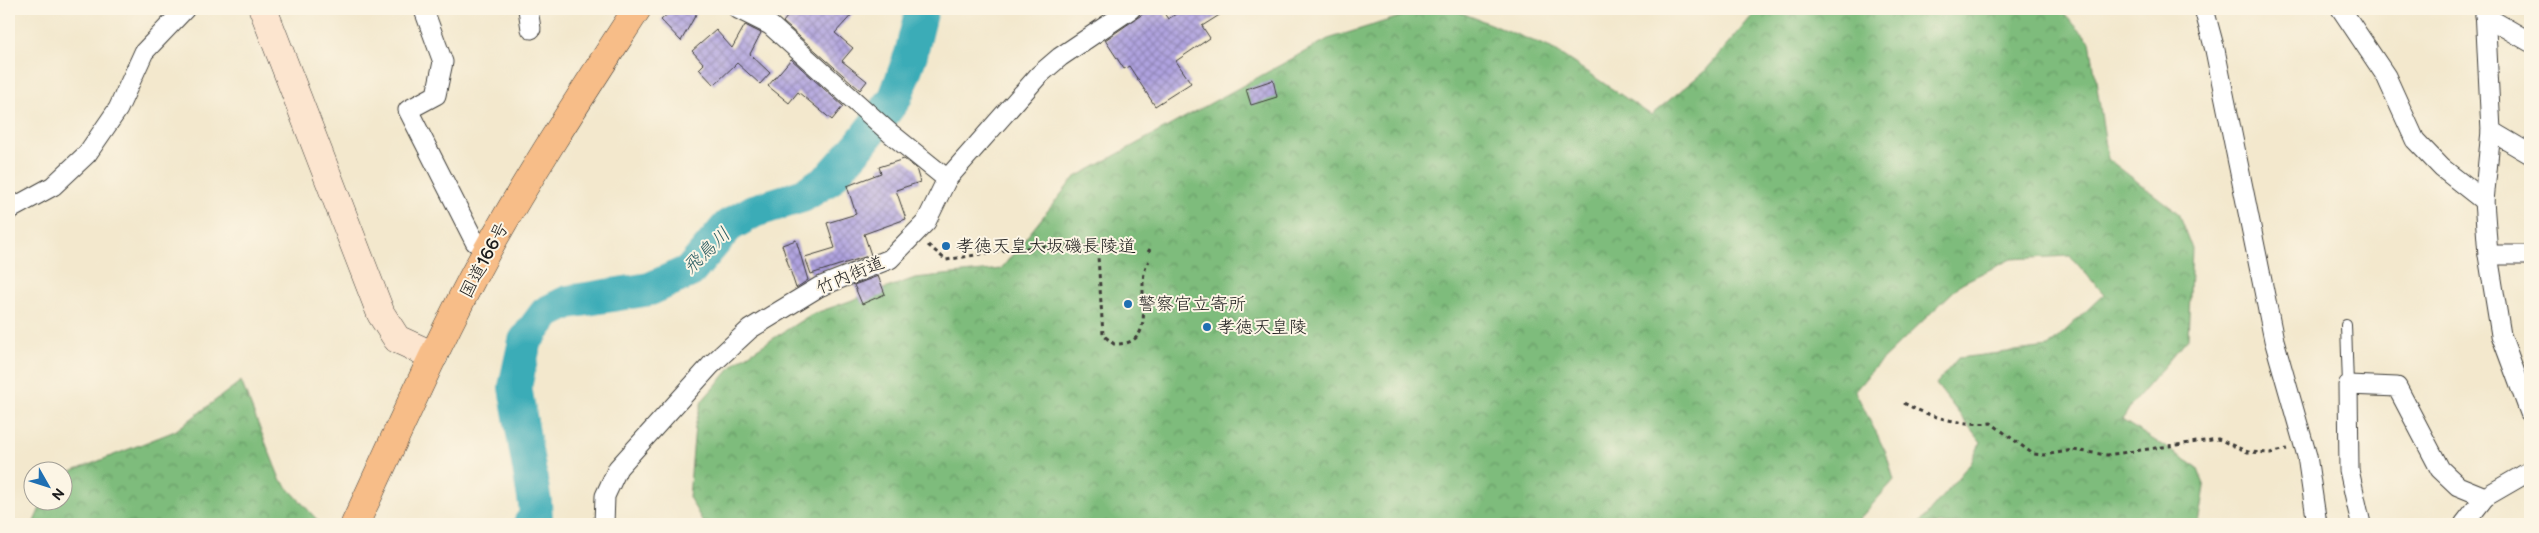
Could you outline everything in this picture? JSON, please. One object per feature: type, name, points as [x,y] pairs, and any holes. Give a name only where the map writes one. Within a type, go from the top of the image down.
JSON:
[{"type":"highway","name":"国道166号","points":[[355,524],[434,356],[487,251],[548,145],[637,9]]},
{"type":"street","points":[[9,210],[53,186],[87,154],[118,109],[144,52],[184,9]]},
{"type":"street","points":[[263,9],[381,314],[397,339],[434,356]]},
{"type":"street","points":[[428,9],[425,13],[443,62],[436,95],[408,110],[475,242],[487,251]]},
{"type":"street","points":[[528,9],[531,29]]},
{"type":"street","points":[[738,9],[770,25],[890,133],[947,179]]},
{"type":"street","name":"竹内街道","points":[[604,524],[605,496],[618,468],[711,365],[743,335],[819,286],[890,260],[916,235],[926,222],[947,179],[1039,75],[1060,57],[1131,9]]},
{"type":"street","points":[[2204,9],[2215,50],[2274,340],[2313,483],[2317,524]]},
{"type":"street","points":[[2341,9],[2386,76],[2414,140],[2442,168],[2484,201]]},
{"type":"street","points":[[2485,12],[2530,42]]},
{"type":"street","points":[[2485,12],[2491,130],[2484,201],[2488,255],[2501,335],[2530,412]]},
{"type":"street","points":[[2491,130],[2530,154]]},
{"type":"street","points":[[2488,255],[2530,255]]},
{"type":"street","points":[[2361,524],[2349,470],[2348,385],[2397,387],[2440,469],[2458,486],[2485,497]]},
{"type":"street","points":[[2464,524],[2485,497],[2530,471]]},
{"type":"lane","points":[[2346,325],[2348,385]]},
{"type":"path","points":[[916,235],[946,260],[1024,249],[1073,245],[1093,247],[1098,256],[1103,335],[1114,344],[1125,345],[1133,341],[1140,332],[1144,322],[1143,269],[1149,261]]},
{"type":"path","points":[[1904,403],[1915,410],[1973,425],[1991,424],[2033,454],[2045,455],[2073,450],[2107,455],[2218,439],[2248,452],[2270,453],[2304,445]]},
{"type":"green space","points":[[1425,9],[1452,9],[1551,48],[1651,115],[1706,70],[1758,9],[2059,9],[2090,41],[2108,159],[2178,213],[2192,249],[2188,338],[2132,404],[2122,420],[2197,467],[2205,487],[2199,524],[1919,524],[1971,462],[1981,442],[1936,384],[1958,358],[2048,347],[2104,294],[2070,256],[2011,259],[1962,283],[1875,367],[1855,391],[1886,453],[1894,480],[1855,524],[704,524],[689,497],[695,426],[702,401],[735,363],[810,315],[915,278],[1001,269],[1074,178],[1328,39]]},
{"type":"green space","points":[[241,381],[280,479],[321,524],[33,524],[39,510],[72,510],[72,471],[175,431]]},
{"type":"building","points":[[673,9],[699,9],[681,41],[661,20]]},
{"type":"building","points":[[780,9],[857,9],[835,33],[853,48],[842,61],[867,81],[860,90],[783,22],[787,17]]},
{"type":"building","points":[[1150,9],[1161,9],[1168,19],[1184,9],[1229,9],[1202,26],[1210,38],[1176,61],[1191,83],[1155,106],[1129,66],[1124,69],[1105,40]]},
{"type":"building","points":[[745,25],[761,33],[750,54],[770,73],[760,84],[737,63],[714,85],[699,69],[704,64],[692,51],[716,30],[732,48]]},
{"type":"building","points":[[791,59],[843,106],[832,120],[798,92],[789,103],[768,86]]},
{"type":"building","points":[[1273,80],[1277,97],[1251,105],[1246,89]]},
{"type":"building","points":[[904,159],[916,168],[920,182],[896,190],[906,219],[864,234],[871,255],[811,274],[805,257],[835,248],[827,223],[856,214],[847,186],[881,173],[879,167]]},
{"type":"building","points":[[796,240],[808,280],[796,288],[782,245]]},
{"type":"building","points":[[878,276],[885,294],[862,304],[854,285]]},
{"type":"waterway","name":"飛鳥川","points":[[530,524],[536,520],[535,503],[515,387],[525,341],[546,313],[568,302],[650,289],[690,271],[728,226],[754,211],[802,196],[829,179],[861,143],[895,98],[911,54],[922,9]]},
{"type":"place","name":"孝徳天皇大坂磯長陵道","points":[[946,246]]},
{"type":"place","name":"警察官立寄所","points":[[1128,304]]},
{"type":"place","name":"孝徳天皇陵","points":[[1207,327]]}]
